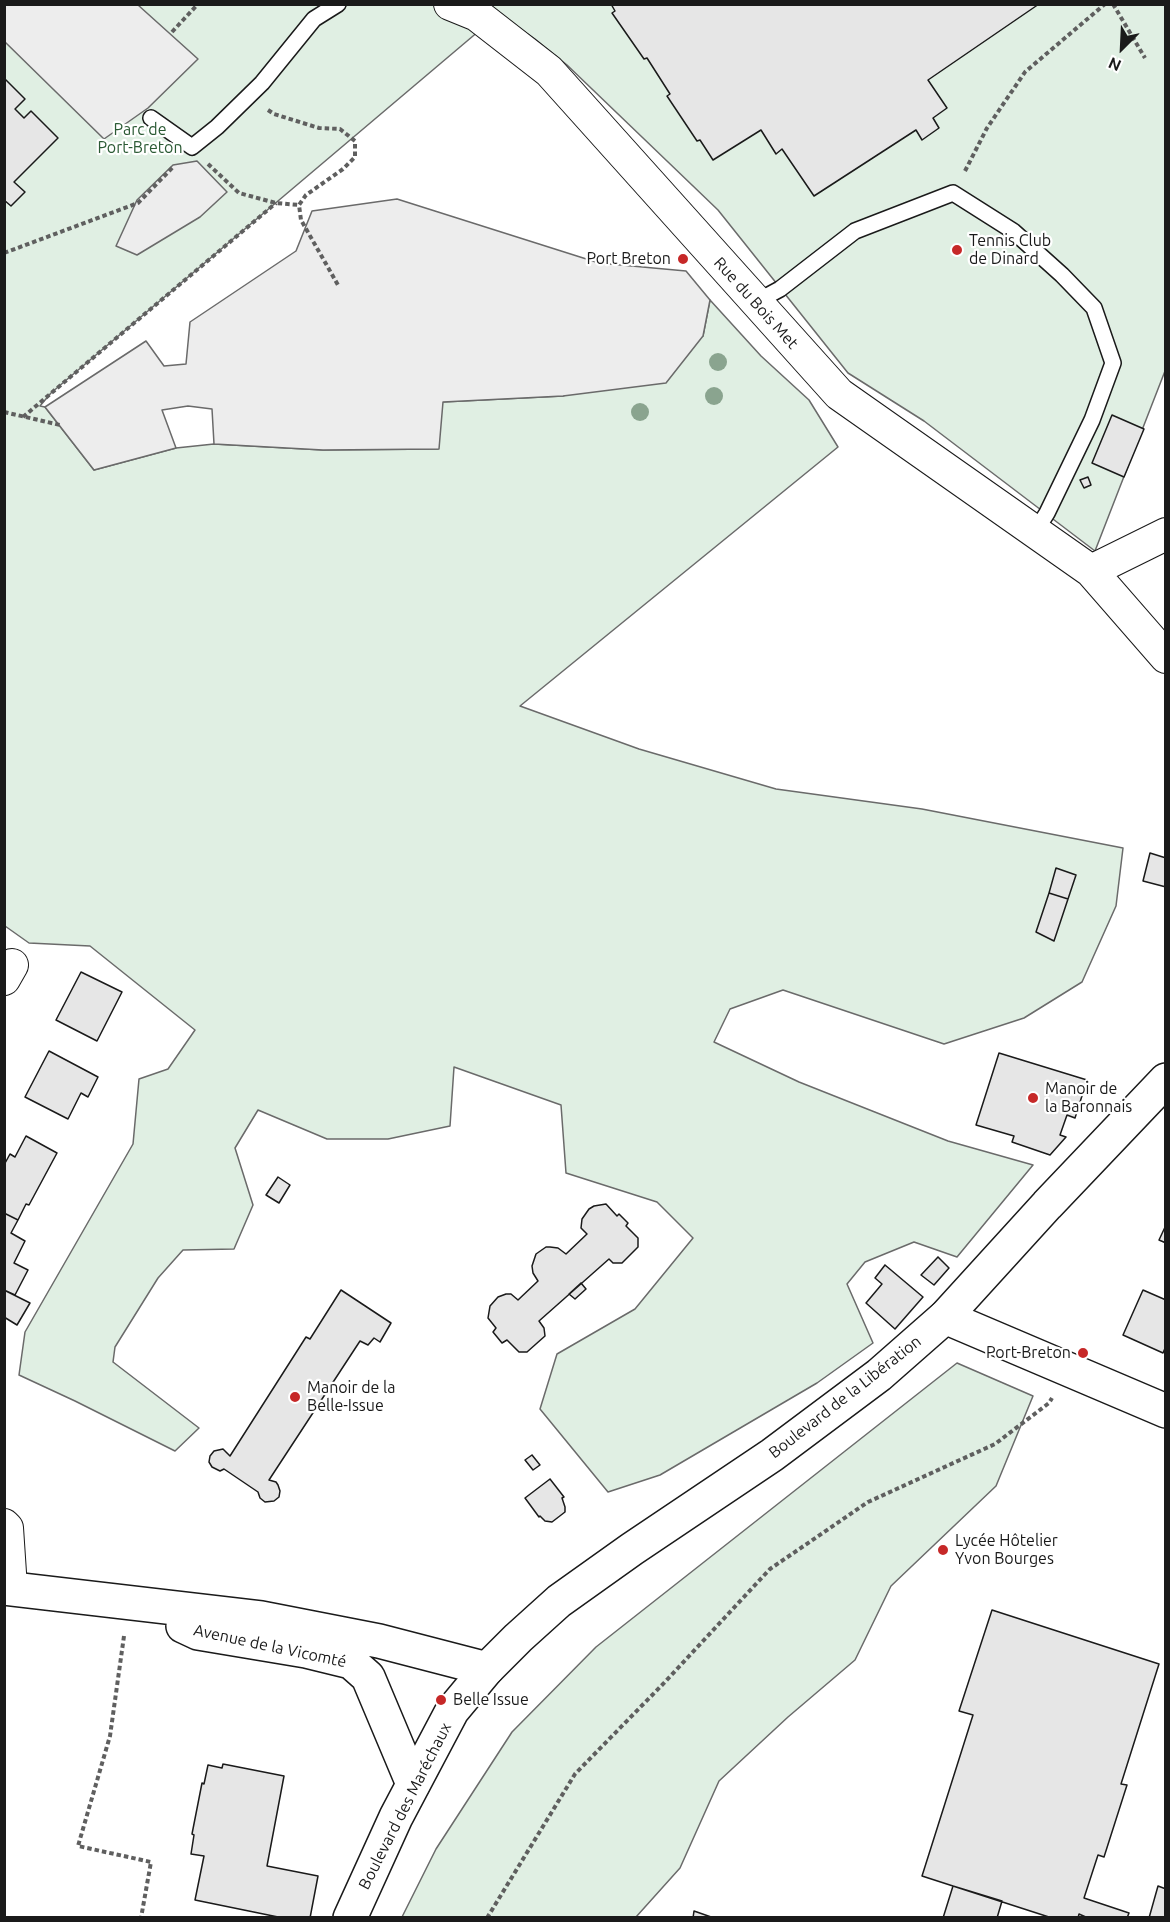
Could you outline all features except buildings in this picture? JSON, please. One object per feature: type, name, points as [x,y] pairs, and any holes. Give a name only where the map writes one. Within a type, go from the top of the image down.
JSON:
[{"type":"main road","name":"Boulevard de la Libération","points":[[487,1669],[559,1601],[772,1455],[879,1374],[945,1317],[1166,1080]]},
{"type":"main road","points":[[945,1317],[1166,1410]]},
{"type":"main road","name":"Avenue de la Vicomté","points":[[8,1588],[261,1618],[379,1641],[487,1669]]},
{"type":"main road","name":"Avenue de la Vicomté","points":[[129,1602],[198,1633],[306,1651],[351,1662],[368,1677],[413,1784]]},
{"type":"main road","name":"Boulevard des Maréchaux","points":[[350,1917],[396,1817],[453,1711],[487,1669]]},
{"type":"street","name":"Rue du Bois Met","points":[[450,4],[477,15],[549,71],[839,394],[1091,571],[1166,657]]},
{"type":"street","points":[[1091,571],[1166,534]]},
{"type":"street","points":[[4,1525],[7,1528],[8,1588]]},
{"type":"lane","points":[[150,118],[192,147],[217,128],[262,83],[314,19],[338,4]]},
{"type":"lane","points":[[756,302],[780,289],[855,231],[953,193],[1013,231],[1062,275],[1094,308],[1113,363],[1092,420],[1047,513],[1035,532]]},
{"type":"path","points":[[172,32],[198,4]]},
{"type":"path","points":[[953,193],[987,128],[1024,72],[1106,4]]},
{"type":"path","points":[[1113,4],[1144,58]]},
{"type":"path","points":[[249,96],[274,114],[319,128],[340,129],[355,141],[355,157],[343,169],[306,195],[298,205],[301,220],[338,285]]},
{"type":"path","points":[[4,253],[138,203],[192,147],[239,193],[276,203],[298,205]]},
{"type":"path","points":[[23,417],[276,203]]},
{"type":"path","points":[[4,412],[60,425]]},
{"type":"path","points":[[487,1917],[575,1774],[770,1569],[868,1502],[995,1444],[1050,1403],[1069,1369]]},
{"type":"path","points":[[129,1602],[110,1736],[78,1846],[151,1862],[141,1917]]},
{"type":"green space","name":"Parc de Port-Breton","points":[[5,5],[1165,5],[1165,371],[1095,551],[924,421],[848,373],[718,210],[567,65],[499,14],[51,393],[40,406],[45,407],[94,470],[176,448],[214,444],[323,450],[438,449],[442,402],[563,396],[703,336],[710,300],[761,356],[809,400],[838,447],[520,706],[639,749],[776,789],[922,809],[1123,848],[1116,906],[1082,982],[1024,1018],[944,1044],[783,990],[730,1009],[714,1042],[799,1082],[948,1141],[1033,1165],[957,1257],[914,1242],[865,1262],[847,1284],[873,1343],[817,1383],[660,1475],[608,1492],[540,1409],[557,1354],[635,1309],[693,1238],[657,1202],[566,1173],[561,1105],[454,1067],[450,1126],[388,1139],[327,1139],[258,1110],[235,1148],[253,1205],[234,1249],[183,1250],[158,1278],[115,1347],[113,1362],[199,1428],[175,1451],[19,1375],[25,1332],[133,1144],[139,1079],[168,1069],[195,1030],[90,946],[29,943],[5,926]]},
{"type":"green space","points":[[957,1363],[1033,1396],[996,1486],[891,1586],[855,1660],[788,1717],[719,1781],[680,1868],[636,1917],[402,1917],[436,1849],[512,1732],[596,1647]]},
{"type":"shaded area","points":[[4,5],[138,5],[198,59],[148,108],[104,139],[5,42]]},
{"type":"shaded area","points":[[197,161],[227,192],[200,217],[137,255],[116,246],[137,200],[173,165]]},
{"type":"shaded area","points":[[397,199],[599,263],[686,271],[710,300],[703,336],[666,383],[563,396],[443,402],[439,449],[323,450],[214,444],[212,409],[188,406],[162,410],[176,448],[94,470],[45,407],[146,341],[164,366],[186,364],[190,322],[296,251],[312,211]]},
{"type":"place","name":"Tennis Club de Dinard","points":[[957,250]]},
{"type":"place","name":"Port Breton","points":[[683,259]]},
{"type":"place","name":"Manoir de la Baronnais","points":[[1033,1098]]},
{"type":"place","name":"Port-Breton","points":[[1083,1353]]},
{"type":"place","name":"Manoir de la Belle-Issue","points":[[295,1397]]},
{"type":"place","name":"Lycée Hôtelier Yvon Bourges","points":[[943,1550]]},
{"type":"place","name":"Belle Issue","points":[[441,1700]]}]
